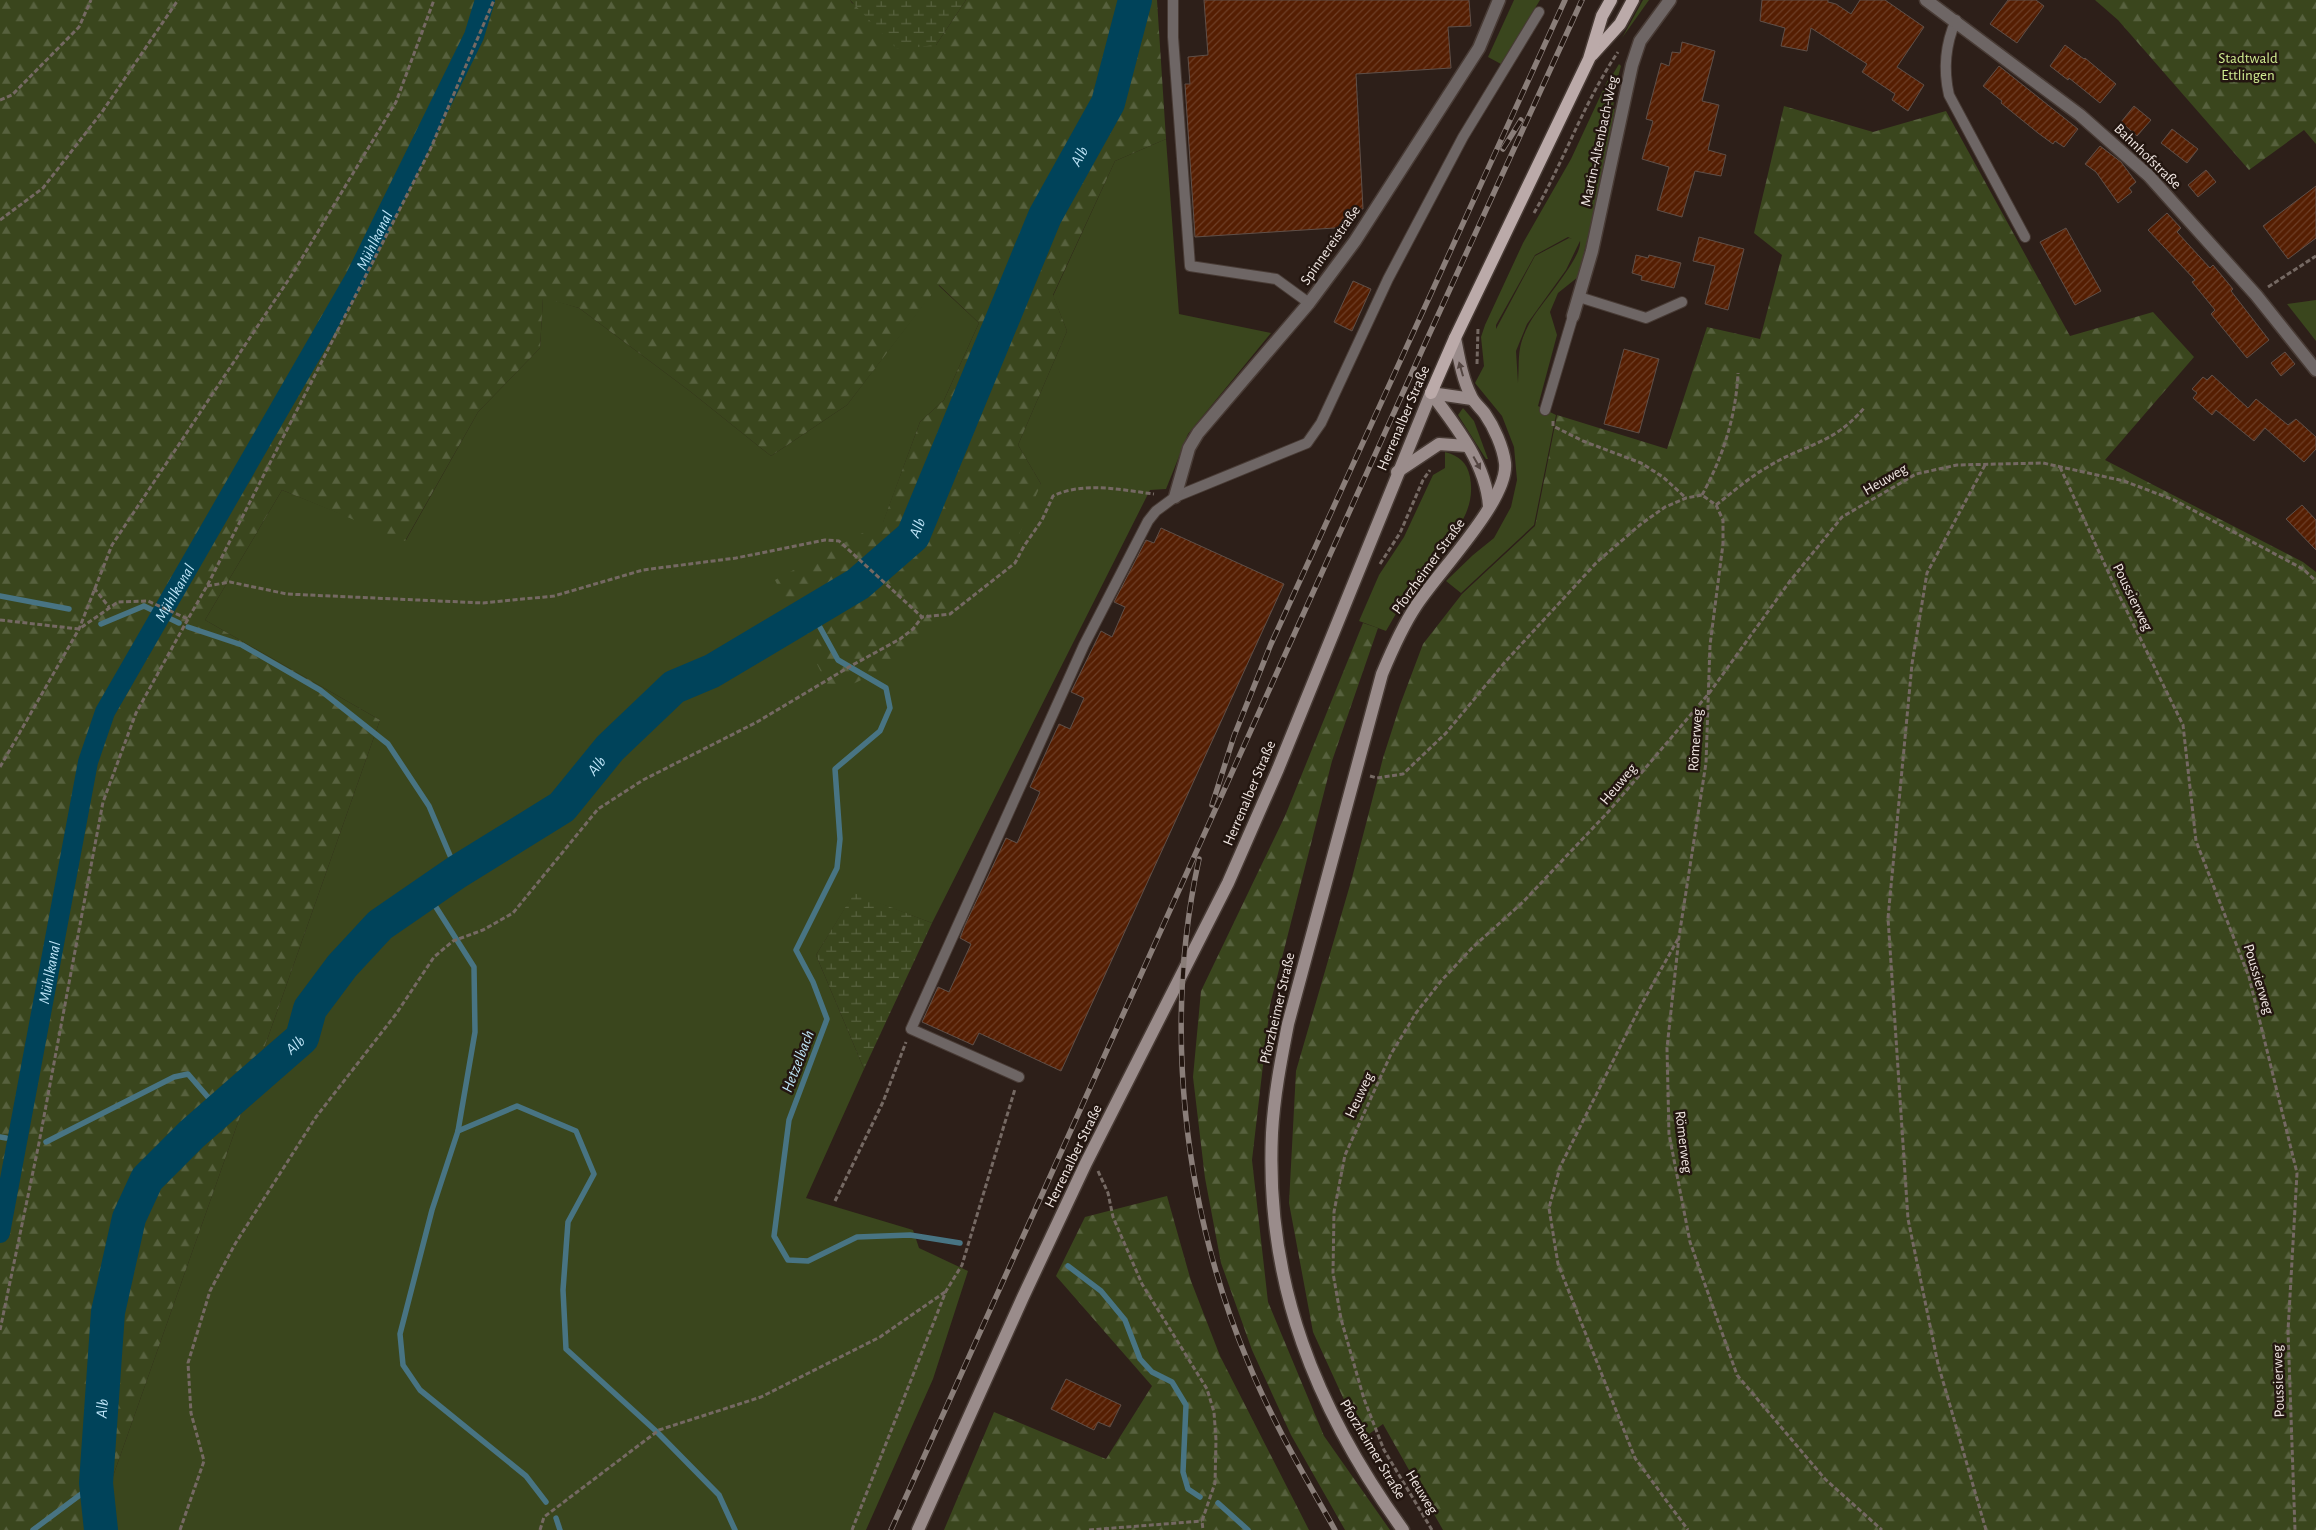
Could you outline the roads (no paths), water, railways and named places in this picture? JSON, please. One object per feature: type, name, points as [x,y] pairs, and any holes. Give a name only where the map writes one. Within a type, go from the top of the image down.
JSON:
[{"type":"main road","name":"Herrenalber Straße","points":[[918,1530],[1022,1297],[1086,1163],[1232,875],[1278,769],[1397,472],[1431,393],[1455,338],[1589,59],[1602,16],[1611,0]]},
{"type":"main road","name":"Herrenalber Straße","points":[[1589,59],[1620,24],[1633,0]]},
{"type":"main road","points":[[1431,393],[1469,393],[1455,338]]},
{"type":"main road","points":[[1431,393],[1449,416],[1482,473],[1488,488],[1489,506]]},
{"type":"main road","name":"Pforzheimer Straße","points":[[1403,1530],[1361,1467],[1334,1420],[1300,1339],[1285,1284],[1276,1237],[1272,1188],[1272,1132],[1277,1078],[1288,1024],[1382,674],[1398,636],[1420,599],[1473,534],[1503,482],[1505,464],[1498,438],[1485,414],[1469,393]]},
{"type":"main road","points":[[1397,472],[1439,444],[1467,446]]},
{"type":"street","name":"Spinnereistraße","points":[[1176,497],[1189,448],[1198,433],[1309,303],[1355,241],[1479,48],[1499,0]]},
{"type":"street","name":"Martin-Altenbach-Weg","points":[[1573,316],[1607,189],[1634,57],[1640,41],[1670,0]]},
{"type":"street","name":"Bahnhofstraße","points":[[1926,0],[1956,20],[1989,49],[2080,115],[2149,176],[2256,295],[2316,370]]},
{"type":"lane","points":[[1173,0],[1173,37],[1190,266],[1276,279],[1309,303]]},
{"type":"lane","points":[[1019,1077],[911,1029],[1084,646],[1148,521],[1156,511],[1176,497],[1307,443],[1321,423],[1388,279],[1463,137],[1539,12]]},
{"type":"lane","points":[[1956,20],[1950,35],[1946,56],[1945,76],[1949,95],[2025,237]]},
{"type":"lane","points":[[1579,297],[1646,318],[1682,302]]},
{"type":"lane","name":"Martin-Altenbach-Weg","points":[[1544,410],[1573,316]]},
{"type":"waterway","name":"Mühlkanal","points":[[0,1233],[88,762],[105,712],[355,278],[474,36],[485,0]]},
{"type":"waterway","name":"Alb","points":[[101,1530],[96,1483],[108,1312],[129,1218],[147,1179],[192,1134],[302,1038],[310,1009],[342,966],[380,925],[457,872],[562,807],[610,748],[674,687],[712,671],[858,584],[913,536],[1045,216],[1108,103],[1135,0]]},
{"type":"waterway","points":[[0,596],[69,609]]},
{"type":"waterway","points":[[101,624],[144,606],[179,623]]},
{"type":"waterway","name":"Hetzelbach","points":[[811,611],[838,660],[886,688],[890,708],[880,731],[835,769],[840,839],[837,868],[796,950],[813,982],[827,1019],[789,1120],[774,1236],[788,1260],[808,1261],[857,1237],[910,1235],[960,1243]]},
{"type":"waterway","points":[[188,627],[242,645],[320,690],[388,744],[429,806],[457,872]]},
{"type":"waterway","points":[[427,893],[474,967],[475,1032],[458,1131],[432,1210],[400,1334],[403,1365],[420,1390],[526,1476],[546,1502]]},
{"type":"waterway","points":[[46,1142],[174,1077],[188,1074],[219,1110]]},
{"type":"waterway","points":[[458,1131],[517,1106],[576,1131],[594,1174],[568,1222],[563,1290],[566,1349],[657,1432],[719,1495],[735,1530]]},
{"type":"waterway","points":[[0,1137],[6,1138]]},
{"type":"waterway","name":"Hetzelbach","points":[[1068,1266],[1101,1291],[1125,1320],[1140,1359],[1152,1372],[1172,1382],[1186,1405],[1183,1472],[1188,1489],[1200,1497]]},
{"type":"waterway","points":[[33,1530],[96,1483]]},
{"type":"waterway","name":"Hetzelbach","points":[[1218,1503],[1248,1530]]},
{"type":"waterway","points":[[556,1518],[560,1530]]},
{"type":"railway","points":[[1212,805],[1234,736],[1271,644],[1565,0]]},
{"type":"railway","points":[[891,1530],[1428,337],[1582,0]]},
{"type":"railway","points":[[1503,149],[1521,120]]},
{"type":"railway","points":[[1199,859],[1188,922],[1182,985],[1182,1050],[1186,1114],[1194,1178],[1208,1241],[1226,1303],[1248,1362],[1278,1427],[1335,1530]]},
{"type":"park label","name":"Stadtwald Ettlingen","points":[[2248,66]]}]
